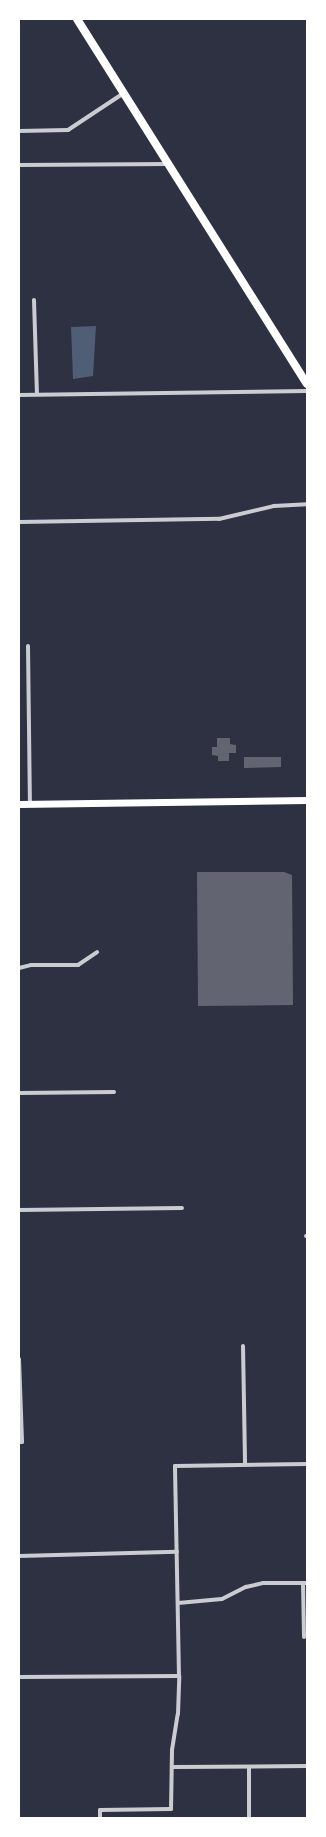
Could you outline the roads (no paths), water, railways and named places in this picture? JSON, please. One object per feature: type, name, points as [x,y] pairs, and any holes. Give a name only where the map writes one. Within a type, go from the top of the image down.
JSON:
[{"type":"main road","points":[[79,20],[307,384]]},
{"type":"main road","points":[[19,804],[306,799]]},
{"type":"street","points":[[19,131],[68,130],[124,93]]},
{"type":"street","points":[[19,165],[169,164]]},
{"type":"street","points":[[34,300],[37,394]]},
{"type":"street","points":[[19,395],[307,391]]},
{"type":"street","points":[[19,522],[219,519],[274,506],[307,504]]},
{"type":"street","points":[[28,646],[30,805]]},
{"type":"street","points":[[19,968],[31,965],[78,965],[97,952]]},
{"type":"street","points":[[19,1093],[114,1092]]},
{"type":"street","points":[[19,1210],[182,1208]]},
{"type":"street","points":[[243,1346],[245,1465]]},
{"type":"street","points":[[19,1359],[20,1442]]},
{"type":"street","points":[[100,1818],[100,1810],[171,1809],[179,1676],[175,1466],[307,1464]]},
{"type":"street","points":[[19,1556],[177,1552]]},
{"type":"street","points":[[178,1603],[222,1599],[246,1587],[263,1583],[305,1583],[304,1637]]},
{"type":"street","points":[[19,1677],[179,1676]]},
{"type":"street","points":[[173,1767],[307,1766]]},
{"type":"street","points":[[249,1767],[249,1818]]},
{"type":"water","points":[[96,326],[93,376],[73,379],[71,327]]}]
